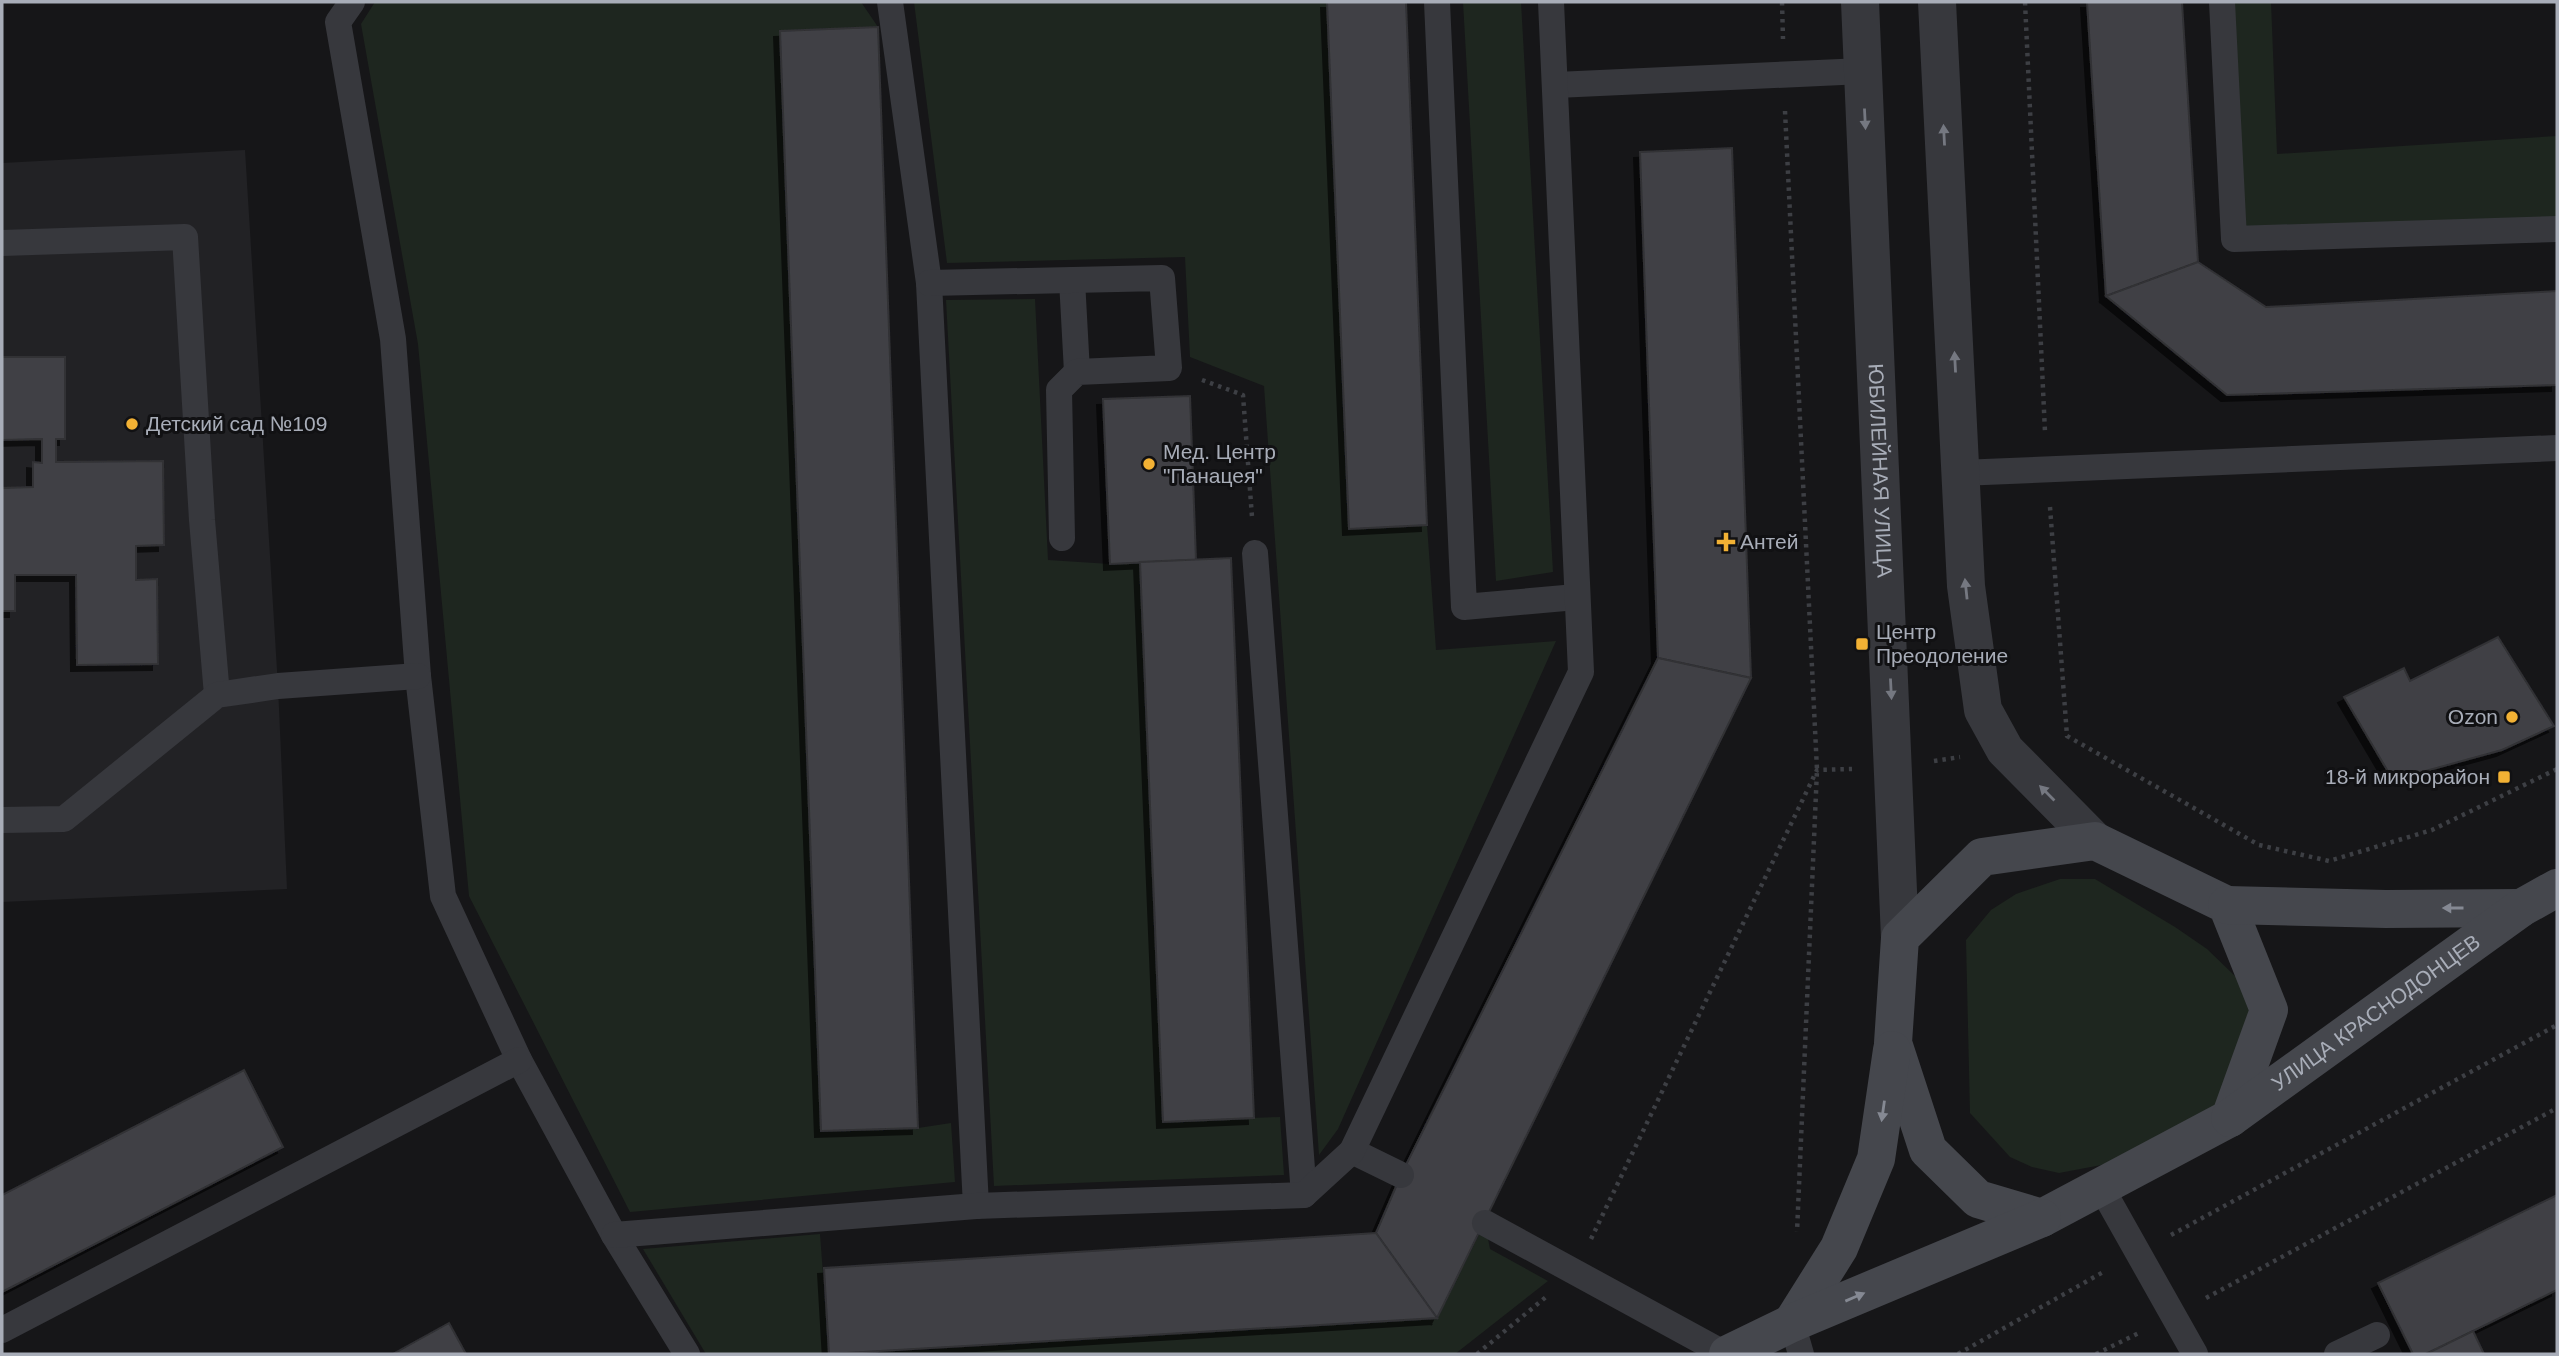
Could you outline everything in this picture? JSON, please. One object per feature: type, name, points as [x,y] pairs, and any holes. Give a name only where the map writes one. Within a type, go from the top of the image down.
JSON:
[{"type":"main road","points":[[1797,1339],[1876,1158],[1893,1044],[1900,938],[1982,857],[2095,841],[2227,905],[2269,1010],[2230,1118]]},
{"type":"main road","name":"УЛИЦА КРАСНОДОНЦЕВ","points":[[2042,1219],[2230,1118],[2521,908],[2557,888]]},
{"type":"main road","name":"УЛИЦА КРАСНОДОНЦЕВ","points":[[2227,905],[2386,909],[2521,908]]},
{"type":"main road","points":[[1893,1044],[1928,1150],[1978,1199],[2042,1219]]},
{"type":"main road","points":[[1726,1354],[1797,1339],[2042,1219]]},
{"type":"street","name":"ЮБИЛЕЙНАЯ УЛИЦА","points":[[1860,2],[1895,767],[1900,938]]},
{"type":"street","points":[[1937,2],[1966,586],[1983,710],[2005,750],[2095,841]]},
{"type":"lane","points":[[352,2],[338,22],[393,339],[418,676],[443,896],[519,1060],[614,1235],[687,1354]]},
{"type":"lane","points":[[890,2],[929,282],[976,1206]]},
{"type":"lane","points":[[1437,2],[1464,607],[1576,597]]},
{"type":"lane","points":[[614,1235],[976,1206],[1304,1195],[1352,1151],[1581,672],[1551,2]]},
{"type":"lane","points":[[2222,2],[2234,239],[2557,229]]},
{"type":"lane","points":[[1556,85],[1863,71]]},
{"type":"lane","points":[[2,243],[185,237],[202,520],[217,695]]},
{"type":"lane","points":[[929,282],[1163,278],[1168,368],[1077,372],[1059,390],[1062,538]]},
{"type":"lane","points":[[1072,280],[1077,372]]},
{"type":"lane","points":[[1960,473],[2557,448]]},
{"type":"lane","points":[[1255,553],[1304,1195]]},
{"type":"lane","points":[[2,820],[64,819],[217,695],[278,686],[418,676]]},
{"type":"lane","points":[[2,1330],[519,1060]]},
{"type":"lane","points":[[1352,1151],[1401,1175]]},
{"type":"lane","points":[[2101,1187],[2195,1354]]},
{"type":"lane","points":[[1485,1223],[1726,1354]]},
{"type":"lane","points":[[2337,1354],[2377,1335]]},
{"type":"path","points":[[1782,2],[1783,74],[1817,770],[1796,1240]]},
{"type":"path","points":[[2025,2],[2047,469],[2067,736]]},
{"type":"path","points":[[1168,368],[1243,395],[1255,553]]},
{"type":"path","points":[[1817,770],[1895,767],[2005,750],[2067,736],[2259,845],[2329,861],[2432,830],[2557,769]]},
{"type":"path","points":[[1477,1354],[1575,1273],[1817,770]]},
{"type":"path","points":[[1958,1354],[2557,1024]]},
{"type":"path","points":[[2096,1354],[2557,1108]]},
{"type":"shaded area","points":[[375,2],[861,2],[878,27],[780,31],[821,1131],[918,1128],[951,1123],[955,1182],[630,1212],[469,896],[418,344],[361,24]]},
{"type":"shaded area","points":[[914,2],[1327,2],[1349,528],[1427,525],[1436,650],[1556,641],[1338,1129],[1319,1155],[1264,386],[1190,357],[1185,257],[947,263]]},
{"type":"shaded area","points":[[1463,2],[1521,2],[1553,572],[1496,581]]},
{"type":"shaded area","points":[[2222,2],[2271,2],[2277,154],[2557,136],[2557,229],[2234,239]]},
{"type":"shaded area","name":"Детский сад №109","points":[[245,150],[278,686],[287,889],[2,902],[2,163]]},
{"type":"shaded area","points":[[1035,299],[1048,560],[1110,564],[1140,562],[1163,1121],[1280,1117],[1284,1175],[994,1186],[946,300]]},
{"type":"shaded area","points":[[2060,879],[2095,879],[2175,927],[2207,949],[2236,977],[2251,1005],[2216,1106],[2112,1163],[2059,1173],[2032,1167],[2010,1157],[1970,1113],[1966,940],[1991,910],[2016,894]]},
{"type":"shaded area","points":[[1485,1223],[1490,1249],[1548,1281],[1455,1354],[856,1354],[1437,1318]]},
{"type":"shaded area","points":[[820,1234],[829,1354],[706,1354],[643,1249]]},
{"type":"building","points":[[1327,2],[1406,2],[1427,525],[1349,529]]},
{"type":"building","points":[[2087,2],[2182,2],[2198,262],[2106,296]]},
{"type":"building","points":[[878,27],[918,1128],[821,1131],[780,31]]},
{"type":"building","points":[[1732,148],[1751,678],[1658,658],[1640,152]]},
{"type":"building","points":[[2198,262],[2266,307],[2557,291],[2557,385],[2227,395],[2106,296]]},
{"type":"building","points":[[2,357],[65,357],[65,439],[56,439],[56,462],[163,461],[164,545],[136,546],[136,580],[157,579],[158,664],[77,665],[76,575],[15,575],[15,611],[2,611],[2,488],[33,487],[33,462],[42,463],[42,439],[2,440]]},
{"type":"building","name":"Мед. Центр \"Панацея\"","points":[[1190,396],[1196,560],[1110,564],[1103,399]]},
{"type":"building","points":[[1231,558],[1254,1118],[1163,1122],[1140,562]]},
{"type":"building","points":[[2498,637],[2554,726],[2502,750],[2393,780],[2344,697],[2404,668],[2410,681]]},
{"type":"building","points":[[1658,658],[1751,678],[1437,1318],[1376,1233],[1401,1175]]},
{"type":"building","points":[[244,1070],[283,1147],[2,1292],[2,1195]]},
{"type":"building","points":[[2557,1195],[2557,1290],[2426,1354],[2413,1354],[2378,1283]]},
{"type":"building","points":[[1376,1233],[1437,1318],[829,1354],[824,1268]]},
{"type":"building","points":[[449,1323],[466,1354],[393,1354]]},
{"type":"building","points":[[2473,1331],[2484,1354],[2426,1354]]},
{"type":"place","name":"Детский сад №109","points":[[132,424]]},
{"type":"place","name":"Мед. Центр \"Панацея\"","points":[[1149,464]]},
{"type":"place","name":"Антей","points":[[1726,542]]},
{"type":"place","name":"Центр Преодоление","points":[[1862,644]]},
{"type":"place","name":"Ozon","points":[[2512,717]]},
{"type":"place","name":"18-й микрорайон","points":[[2504,777]]}]
